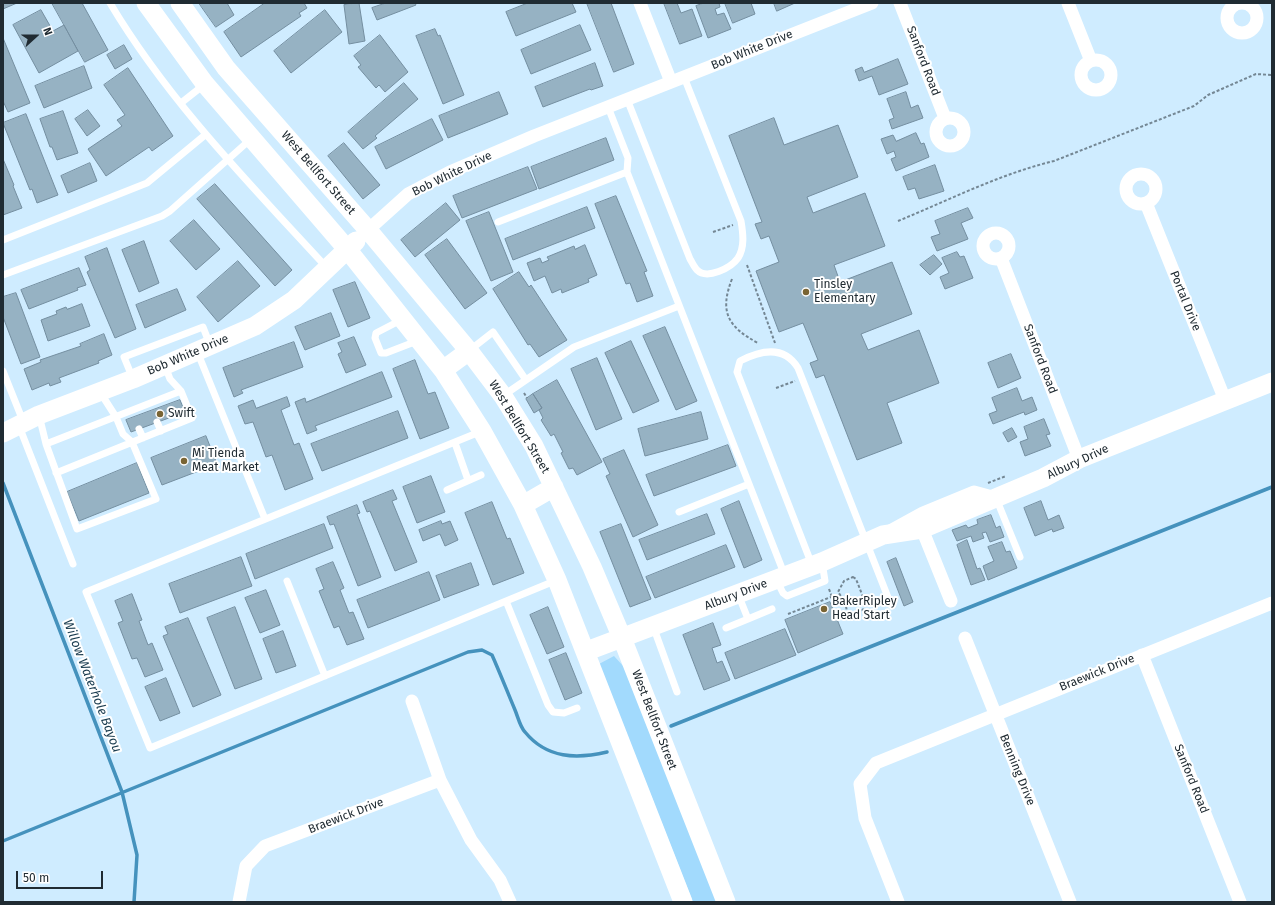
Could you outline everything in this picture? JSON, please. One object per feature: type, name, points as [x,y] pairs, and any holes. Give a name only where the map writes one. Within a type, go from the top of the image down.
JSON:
[{"type":"main road","points":[[146,3],[205,84],[347,249],[420,340],[443,370],[482,431],[523,505],[558,580],[587,651],[626,761],[683,902]]},
{"type":"main road","name":"West Bellfort Street","points":[[180,3],[226,68],[368,230],[469,351],[503,396],[534,446],[622,638],[726,902]]},
{"type":"main road","points":[[205,84],[226,68]]},
{"type":"main road","name":"Bob White Drive","points":[[19,426],[133,379],[164,364],[240,334],[276,313],[294,300],[368,230]]},
{"type":"main road","points":[[443,370],[469,351]]},
{"type":"main road","name":"Albury Drive","points":[[587,651],[817,564],[876,538],[922,529],[1043,478],[1079,459],[1272,382]]},
{"type":"main road","points":[[523,505],[554,487]]},
{"type":"street","points":[[640,3],[671,82]]},
{"type":"street","name":"Bob White Drive","points":[[368,230],[408,194],[450,172],[627,99],[872,3]]},
{"type":"street","name":"Sanford Road","points":[[900,3],[945,118]]},
{"type":"street","points":[[1068,3],[1090,61]]},
{"type":"street","name":"Portal Drive","points":[[1146,203],[1225,400]]},
{"type":"street","name":"Sanford Road","points":[[1000,258],[1079,459]]},
{"type":"street","name":"Albury Drive","points":[[876,538],[923,513],[974,492],[996,498]]},
{"type":"street","points":[[922,529],[951,602]]},
{"type":"street","name":"Braewick Drive","points":[[898,902],[865,818],[860,784],[876,763],[1272,603]]},
{"type":"street","name":"Benning Drive","points":[[965,638],[1070,902]]},
{"type":"street","name":"Sanford Road","points":[[1142,655],[1240,902]]},
{"type":"street","points":[[412,701],[440,780],[471,840],[500,880],[510,902]]},
{"type":"street","name":"Braewick Drive","points":[[239,902],[246,866],[265,846],[440,780]]},
{"type":"lane","points":[[110,3],[150,63],[205,135],[327,268]]},
{"type":"lane","points":[[627,99],[697,271],[706,274],[730,266],[738,258],[742,246],[743,235],[741,221],[684,77]]},
{"type":"lane","points":[[181,103],[205,84]]},
{"type":"lane","points":[[608,107],[628,158],[627,172],[749,484],[781,578],[783,592],[787,596],[826,581],[817,564],[737,372],[740,361],[748,357],[772,352],[782,352],[792,358],[803,378],[876,538],[891,605]]},
{"type":"lane","points":[[3,240],[147,183],[205,135]]},
{"type":"lane","points":[[3,276],[170,212],[252,138]]},
{"type":"lane","points":[[498,222],[627,172]]},
{"type":"lane","points":[[503,396],[574,347],[679,306]]},
{"type":"lane","points":[[403,319],[376,333],[375,338],[381,353],[386,353],[420,340]]},
{"type":"lane","points":[[133,379],[124,357],[203,327],[203,348],[265,519]]},
{"type":"lane","points":[[469,351],[493,332],[526,380]]},
{"type":"lane","points":[[56,472],[192,418],[180,391],[170,379],[164,364]]},
{"type":"lane","points":[[3,371],[19,426],[73,564]]},
{"type":"lane","points":[[46,444],[116,417],[133,414],[151,407],[166,401],[180,391]]},
{"type":"lane","points":[[19,426],[46,444],[77,529],[156,499],[132,442],[123,434],[116,417],[100,392]]},
{"type":"lane","points":[[172,417],[175,425]]},
{"type":"lane","points":[[157,422],[160,431]]},
{"type":"lane","points":[[140,429],[143,438]]},
{"type":"lane","points":[[482,431],[86,592],[150,748],[558,580]]},
{"type":"lane","points":[[455,443],[468,480]]},
{"type":"lane","points":[[447,490],[482,475]]},
{"type":"lane","points":[[679,512],[749,484]]},
{"type":"lane","points":[[996,498],[1020,557]]},
{"type":"lane","points":[[287,581],[325,676]]},
{"type":"lane","points":[[738,594],[748,619]]},
{"type":"lane","points":[[506,601],[548,705],[553,712],[564,713],[578,708]]},
{"type":"lane","points":[[726,628],[772,609]]},
{"type":"lane","points":[[653,626],[677,692]]},
{"type":"path","points":[[898,221],[966,192],[1037,165],[1054,162],[1194,106],[1208,95],[1256,74],[1272,75]]},
{"type":"path","points":[[713,232],[730,226]]},
{"type":"path","points":[[747,265],[775,343]]},
{"type":"path","points":[[732,279],[726,298],[727,310],[731,322],[736,330],[758,343]]},
{"type":"path","points":[[776,388],[791,382]]},
{"type":"path","points":[[848,578],[856,579],[865,602],[863,610],[859,611],[856,615],[857,617],[850,618],[848,616],[841,596],[838,592],[844,581],[848,578]]},
{"type":"path","points":[[826,581],[833,600],[841,596]]},
{"type":"path","points":[[788,614],[832,597]]},
{"type":"shaded area","points":[[614,656],[625,668],[718,902],[693,902],[599,664]]},
{"type":"building","points":[[3,3],[17,3],[3,9]]},
{"type":"building","points":[[52,3],[82,3],[108,50],[85,62]]},
{"type":"building","points":[[199,3],[227,3],[234,15],[216,27]]},
{"type":"building","points":[[265,3],[304,3],[307,8],[299,13],[301,16],[241,57],[224,32]]},
{"type":"building","points":[[359,3],[365,41],[349,44],[344,5]]},
{"type":"building","points":[[386,3],[415,3],[416,5],[377,20],[372,8]]},
{"type":"building","points":[[528,3],[572,3],[576,12],[516,36],[506,12]]},
{"type":"building","points":[[587,3],[611,3],[634,64],[614,72]]},
{"type":"building","points":[[664,3],[677,3],[681,13],[692,9],[702,36],[680,44]]},
{"type":"building","points":[[704,3],[719,3],[720,7],[715,9],[717,15],[724,13],[731,29],[708,38],[696,6]]},
{"type":"building","points":[[725,3],[751,3],[755,14],[733,23]]},
{"type":"building","points":[[774,3],[795,3],[777,11]]},
{"type":"building","points":[[41,10],[53,31],[64,25],[78,51],[39,73],[13,25]]},
{"type":"building","points":[[325,10],[342,32],[291,73],[274,51]]},
{"type":"building","points":[[580,25],[591,50],[531,74],[521,50]]},
{"type":"building","points":[[435,29],[438,36],[440,35],[464,95],[443,104],[416,36]]},
{"type":"building","points":[[380,35],[408,72],[385,92],[379,85],[376,88],[358,67],[361,65],[354,56]]},
{"type":"building","points":[[3,38],[30,103],[8,112],[3,101]]},
{"type":"building","points":[[124,45],[132,59],[115,69],[107,55]]},
{"type":"building","points":[[898,59],[908,84],[879,95],[872,76],[859,81],[855,70],[862,67],[864,72]]},
{"type":"building","points":[[595,63],[603,86],[590,89],[543,107],[535,87]]},
{"type":"building","points":[[84,66],[92,88],[44,108],[35,86]]},
{"type":"building","points":[[128,68],[173,136],[152,151],[149,147],[106,176],[88,149],[122,126],[117,120],[125,115],[104,85]]},
{"type":"building","points":[[404,83],[418,99],[375,136],[377,138],[363,149],[348,132]]},
{"type":"building","points":[[499,92],[508,114],[448,138],[439,116]]},
{"type":"building","points":[[906,92],[911,108],[918,105],[923,118],[892,129],[889,120],[894,118],[887,99]]},
{"type":"building","points":[[88,110],[100,126],[87,136],[75,119]]},
{"type":"building","points":[[63,111],[78,153],[57,160],[52,147],[50,147],[40,119]]},
{"type":"building","points":[[26,114],[58,195],[37,203],[32,189],[30,190],[3,123]]},
{"type":"building","points":[[774,118],[784,145],[838,125],[858,177],[807,197],[813,213],[865,193],[885,246],[834,265],[840,282],[892,262],[912,314],[861,334],[868,350],[919,330],[939,383],[887,403],[902,443],[857,460],[824,375],[816,378],[810,363],[818,360],[803,323],[779,332],[756,271],[779,262],[769,236],[761,239],[755,224],[762,222],[729,136]]},
{"type":"building","points":[[432,119],[443,140],[386,169],[375,147]]},
{"type":"building","points":[[916,133],[921,144],[924,143],[929,157],[896,171],[891,159],[896,157],[894,151],[887,154],[881,139],[893,135],[896,141]]},
{"type":"building","points":[[606,138],[614,160],[539,189],[531,167]]},
{"type":"building","points":[[344,143],[380,185],[363,199],[328,156]]},
{"type":"building","points":[[3,159],[22,208],[3,215]]},
{"type":"building","points":[[90,163],[97,181],[68,193],[61,176]]},
{"type":"building","points":[[935,165],[944,191],[919,199],[915,188],[908,190],[903,177]]},
{"type":"building","points":[[528,167],[537,189],[462,218],[453,196]]},
{"type":"building","points":[[215,184],[292,270],[275,286],[197,199]]},
{"type":"building","points":[[616,196],[647,271],[644,272],[653,296],[637,302],[630,283],[626,284],[595,204]]},
{"type":"building","points":[[446,203],[460,220],[415,257],[401,240]]},
{"type":"building","points":[[587,207],[595,228],[513,260],[505,239]]},
{"type":"building","points":[[968,208],[973,218],[961,223],[968,239],[937,251],[931,237],[940,234],[935,221]]},
{"type":"building","points":[[489,212],[513,272],[491,281],[466,221]]},
{"type":"building","points":[[194,220],[220,249],[196,270],[170,241]]},
{"type":"building","points":[[447,239],[487,293],[465,309],[425,255]]},
{"type":"building","points":[[144,241],[159,283],[139,292],[122,250]]},
{"type":"building","points":[[585,245],[597,275],[588,279],[589,282],[562,293],[561,289],[552,293],[545,276],[534,281],[527,263],[540,258],[542,263],[549,260],[547,257],[574,246],[575,249]]},
{"type":"building","points":[[107,248],[136,329],[115,338],[87,272],[90,270],[85,257]]},
{"type":"building","points":[[957,252],[960,257],[964,256],[973,278],[945,289],[940,277],[949,273],[942,258]]},
{"type":"building","points":[[934,255],[942,264],[930,275],[920,265]]},
{"type":"building","points":[[238,261],[260,286],[218,322],[197,297]]},
{"type":"building","points":[[79,268],[86,285],[77,288],[78,290],[29,309],[21,290]]},
{"type":"building","points":[[519,272],[529,287],[531,285],[567,340],[539,357],[530,344],[528,345],[493,289]]},
{"type":"building","points":[[355,282],[370,318],[348,327],[333,290]]},
{"type":"building","points":[[177,289],[186,310],[145,328],[136,305]]},
{"type":"building","points":[[16,293],[40,357],[21,364],[3,317],[3,297]]},
{"type":"building","points":[[82,304],[90,326],[48,341],[41,320],[57,314],[56,311],[66,307],[67,309]]},
{"type":"building","points":[[331,313],[340,336],[305,350],[295,327]]},
{"type":"building","points":[[665,327],[697,401],[676,410],[643,336]]},
{"type":"building","points":[[104,334],[112,355],[98,361],[99,363],[59,378],[61,382],[50,386],[49,383],[32,390],[24,369],[41,362],[40,360],[81,346],[80,344]]},
{"type":"building","points":[[354,337],[366,365],[346,373],[338,354],[342,352],[338,343]]},
{"type":"building","points":[[631,341],[659,401],[633,413],[605,353]]},
{"type":"building","points":[[294,342],[303,367],[241,390],[243,393],[234,397],[223,368]]},
{"type":"building","points":[[1011,354],[1021,378],[998,388],[988,363]]},
{"type":"building","points":[[597,358],[622,419],[596,430],[571,369]]},
{"type":"building","points":[[415,360],[428,394],[435,392],[449,428],[420,439],[393,369]]},
{"type":"building","points":[[382,372],[392,397],[315,426],[317,430],[307,434],[295,402],[305,398],[306,402]]},
{"type":"building","points":[[557,380],[602,462],[577,475],[573,468],[569,469],[554,434],[551,436],[541,420],[543,418],[539,410],[542,408],[533,394]]},
{"type":"building","points":[[1017,388],[1022,401],[1032,397],[1037,410],[1025,415],[1024,412],[993,424],[989,414],[997,411],[992,398]]},
{"type":"building","points":[[533,394],[542,408],[534,413],[526,399]]},
{"type":"building","points":[[287,397],[290,406],[281,410],[294,445],[299,443],[313,479],[285,490],[272,455],[266,457],[253,422],[245,424],[238,406],[253,400],[256,408]]},
{"type":"building","name":"Swift","points":[[180,400],[185,412],[131,432],[126,420]]},
{"type":"building","points":[[398,411],[408,438],[322,471],[311,444]]},
{"type":"building","points":[[701,412],[708,439],[645,456],[638,429]]},
{"type":"building","points":[[1044,419],[1050,434],[1046,435],[1051,446],[1025,456],[1020,442],[1028,439],[1024,427]]},
{"type":"building","points":[[1012,428],[1017,437],[1008,442],[1003,433]]},
{"type":"building","name":"Mi Tienda Meat Market","points":[[206,436],[217,464],[162,485],[151,458]]},
{"type":"building","points":[[728,445],[736,466],[654,496],[646,475]]},
{"type":"building","points":[[624,450],[658,525],[633,537],[606,476],[610,474],[603,459]]},
{"type":"building","points":[[137,463],[149,493],[79,521],[67,492]]},
{"type":"building","points":[[431,476],[445,512],[417,523],[403,487]]},
{"type":"building","points":[[393,490],[397,499],[392,501],[417,562],[395,571],[370,511],[367,512],[363,502]]},
{"type":"building","points":[[739,501],[762,560],[744,568],[721,509]]},
{"type":"building","points":[[1041,501],[1048,520],[1059,515],[1064,528],[1053,532],[1052,529],[1035,536],[1024,508]]},
{"type":"building","points":[[492,502],[507,539],[510,538],[524,573],[493,585],[465,513]]},
{"type":"building","points":[[357,505],[360,513],[357,514],[381,577],[358,586],[334,524],[330,525],[327,517]]},
{"type":"building","points":[[707,514],[715,534],[647,560],[639,540]]},
{"type":"building","points":[[991,515],[996,528],[1000,526],[1004,537],[990,542],[986,532],[982,533],[984,538],[973,542],[971,536],[957,541],[952,530],[966,525],[968,528],[978,524],[977,520]]},
{"type":"building","points":[[441,521],[442,524],[450,521],[458,540],[445,546],[440,534],[423,541],[419,530]]},
{"type":"building","points":[[324,524],[333,548],[255,579],[246,554]]},
{"type":"building","points":[[621,524],[651,599],[630,607],[600,532]]},
{"type":"building","points":[[967,540],[977,569],[980,568],[985,580],[971,585],[957,545]]},
{"type":"building","points":[[1002,542],[1006,552],[1010,551],[1017,568],[988,580],[983,566],[994,561],[988,547]]},
{"type":"building","points":[[726,545],[735,567],[655,598],[646,577]]},
{"type":"building","points":[[241,557],[252,586],[180,613],[169,584]]},
{"type":"building","points":[[896,558],[913,602],[904,606],[887,562]]},
{"type":"building","points":[[333,562],[344,588],[340,590],[349,613],[353,612],[364,639],[347,645],[339,626],[334,628],[319,591],[324,589],[316,569]]},
{"type":"building","points":[[471,563],[479,585],[444,598],[436,576]]},
{"type":"building","points":[[429,572],[440,600],[368,628],[357,600]]},
{"type":"building","points":[[266,590],[280,625],[260,633],[245,598]]},
{"type":"building","points":[[132,594],[142,620],[139,621],[148,645],[152,643],[163,670],[145,677],[137,658],[132,659],[118,623],[123,621],[115,601]]},
{"type":"building","points":[[830,602],[843,634],[798,653],[785,620]]},
{"type":"building","points":[[235,607],[262,679],[235,689],[207,618]]},
{"type":"building","points":[[548,607],[564,647],[547,654],[530,615]]},
{"type":"building","points":[[188,618],[221,695],[193,707],[163,636],[168,634],[165,627]]},
{"type":"building","points":[[713,623],[721,645],[712,648],[717,663],[722,661],[730,680],[704,690],[683,635]]},
{"type":"building","points":[[785,629],[796,655],[735,679],[725,653]]},
{"type":"building","points":[[283,631],[296,666],[276,673],[263,639]]},
{"type":"building","points":[[566,653],[582,693],[565,700],[549,660]]},
{"type":"building","points":[[166,678],[180,713],[160,721],[145,687]]},
{"type":"waterway","name":"Willow Waterhole Bayou","points":[[3,483],[122,792],[137,855],[134,902]]},
{"type":"waterway","points":[[671,726],[1272,487]]},
{"type":"waterway","points":[[3,841],[468,652],[482,650],[492,655],[522,727],[525,732],[543,748],[563,755],[574,756],[585,756],[607,752]]},
{"type":"place","name":"Tinsley Elementary","points":[[806,292]]},
{"type":"place","name":"Swift","points":[[160,414]]},
{"type":"place","name":"Mi Tienda Meat Market","points":[[184,461]]},
{"type":"place","name":"BakerRipley Head Start","points":[[824,609]]}]
